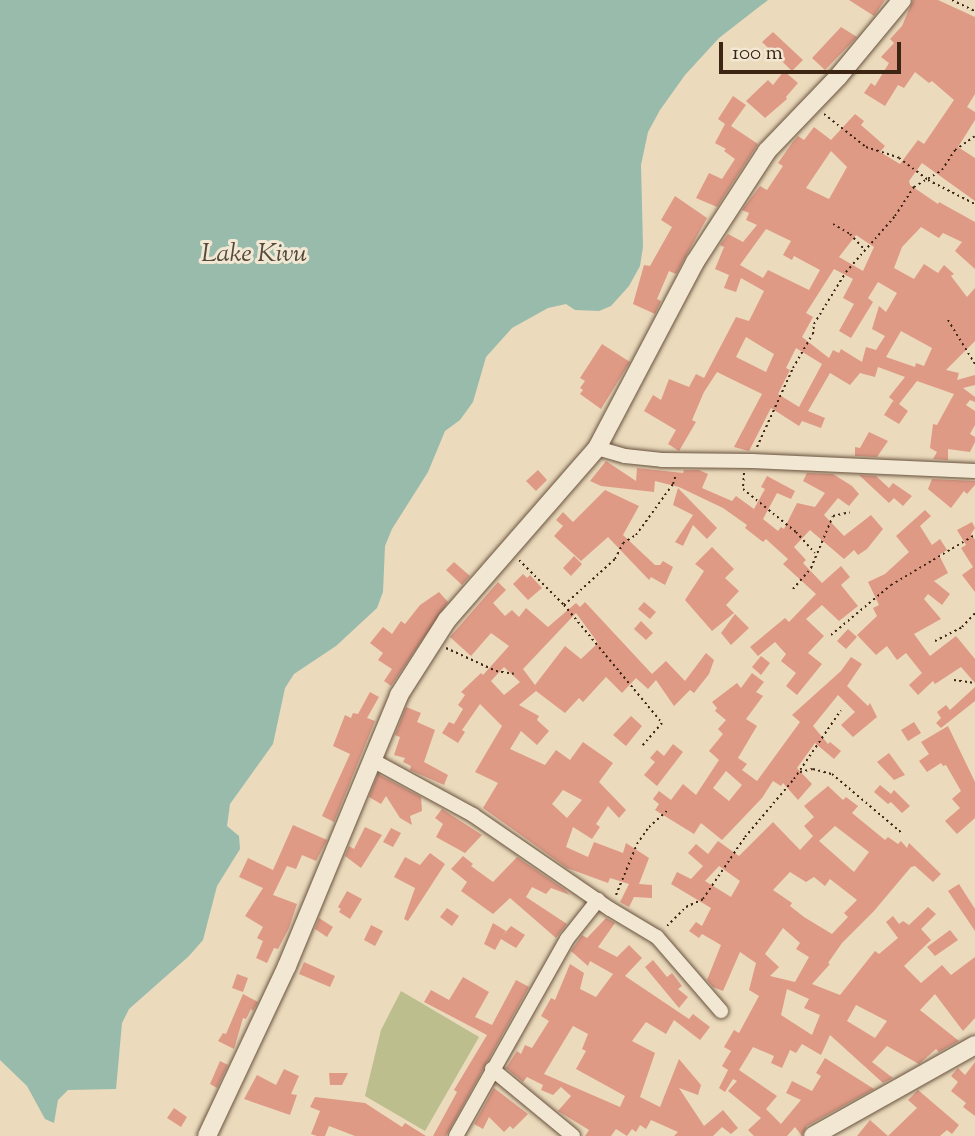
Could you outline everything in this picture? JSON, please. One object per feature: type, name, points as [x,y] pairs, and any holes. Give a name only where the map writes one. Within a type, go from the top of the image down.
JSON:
[{"type":"street","points":[[207,1136],[286,966],[374,761],[399,695],[432,642],[597,448],[695,262],[767,151],[870,41],[902,0]]},
{"type":"street","points":[[597,448],[625,456],[681,460],[975,471]]},
{"type":"street","points":[[374,761],[474,815],[604,905],[657,937],[721,1011]]},
{"type":"street","points":[[456,1136],[567,939],[604,905]]},
{"type":"street","points":[[813,1136],[975,1045]]},
{"type":"street","points":[[492,1069],[573,1136]]},
{"type":"path","points":[[952,0],[975,11]]},
{"type":"path","points":[[812,103],[866,147],[899,158],[929,180],[975,204]]},
{"type":"path","points":[[815,553],[796,532],[743,489],[749,461],[793,368],[813,334],[814,324],[846,272],[914,187],[942,170],[955,150],[975,136]]},
{"type":"path","points":[[833,224],[865,250]]},
{"type":"path","points":[[948,320],[975,364]]},
{"type":"path","points":[[564,605],[615,559],[623,543],[636,536],[673,484],[681,460]]},
{"type":"path","points":[[793,589],[811,568],[815,553],[833,516],[850,512]]},
{"type":"path","points":[[831,635],[891,585],[975,535]]},
{"type":"path","points":[[509,550],[564,605],[662,723],[641,747]]},
{"type":"path","points":[[935,641],[962,627],[975,613]]},
{"type":"path","points":[[432,642],[496,671],[514,674]]},
{"type":"path","points":[[954,680],[975,682]]},
{"type":"path","points":[[657,937],[686,907],[703,900],[745,836],[799,772],[841,710]]},
{"type":"path","points":[[799,772],[813,769],[832,774],[903,834]]},
{"type":"path","points":[[604,905],[627,875],[637,844],[649,827],[668,810]]},
{"type":"green space","points":[[401,991],[479,1037],[425,1131],[365,1096],[381,1030]]},
{"type":"water","name":"Lake Kivu","points":[[0,0],[768,0],[719,38],[685,75],[648,132],[641,165],[643,247],[640,266],[629,286],[611,306],[599,311],[575,310],[566,304],[548,308],[512,328],[486,357],[473,402],[460,420],[445,431],[428,472],[392,529],[385,546],[383,592],[377,608],[336,646],[294,674],[285,688],[273,744],[230,804],[227,826],[239,836],[240,849],[217,886],[203,940],[189,956],[129,1009],[122,1023],[116,1089],[68,1090],[58,1100],[54,1123],[45,1119],[27,1086],[0,1060]]},
{"type":"building","points":[[849,0],[885,0],[874,16]]},
{"type":"building","points":[[913,0],[938,0],[975,17],[975,94],[967,107],[975,112],[975,120],[958,147],[975,158],[975,201],[922,163],[909,181],[910,185],[938,204],[939,202],[975,222],[975,269],[955,251],[962,242],[943,233],[939,238],[921,227],[902,247],[894,268],[914,279],[924,264],[938,273],[944,265],[954,274],[951,276],[967,297],[975,288],[975,341],[946,370],[959,373],[957,380],[975,375],[975,385],[963,388],[975,397],[975,402],[970,400],[966,405],[975,411],[975,425],[970,434],[975,437],[975,442],[970,452],[948,449],[948,460],[933,459],[937,452],[930,448],[933,424],[937,425],[954,394],[917,381],[899,404],[908,411],[899,424],[884,415],[893,401],[896,403],[889,397],[905,377],[878,367],[875,377],[860,373],[850,385],[830,373],[808,411],[825,418],[821,428],[802,421],[799,426],[771,408],[749,451],[734,447],[762,394],[717,372],[704,392],[692,420],[696,422],[679,451],[668,444],[676,430],[644,411],[653,395],[661,400],[669,379],[689,387],[696,374],[704,378],[736,317],[749,321],[764,291],[741,278],[736,292],[724,288],[729,275],[715,269],[724,247],[720,245],[728,234],[743,242],[757,225],[746,220],[749,213],[742,210],[760,186],[767,190],[783,166],[778,163],[792,143],[798,136],[804,140],[814,127],[831,140],[855,114],[864,121],[861,125],[885,146],[880,152],[900,164],[918,140],[924,144],[954,100],[932,81],[929,83],[915,72],[904,88],[898,85],[885,106],[864,93],[871,83],[875,86],[889,63],[881,57],[894,43],[890,39],[902,26]],"holes":[[[831,151],[847,167],[829,199],[806,188]],[[766,229],[791,241],[783,255],[792,260],[794,256],[820,270],[809,290],[768,270],[763,278],[740,265]],[[856,235],[874,247],[863,271],[839,257]],[[834,269],[853,279],[843,298],[854,304],[839,331],[851,338],[873,302],[868,298],[878,282],[897,293],[886,312],[879,306],[872,329],[885,336],[876,350],[866,347],[862,362],[841,349],[839,353],[833,350],[829,358],[802,337],[813,317],[806,313]],[[901,331],[932,348],[924,366],[916,363],[915,367],[886,357]],[[746,337],[774,354],[766,372],[736,357]],[[796,348],[822,364],[799,407],[778,394],[790,370],[786,368]]]},
{"type":"building","points":[[841,27],[857,37],[825,70],[812,58]]},
{"type":"building","points":[[773,32],[803,60],[792,71],[762,42]]},
{"type":"building","points":[[784,71],[798,83],[787,99],[765,118],[746,101],[768,80],[773,85]]},
{"type":"building","points":[[733,96],[746,105],[731,126],[758,144],[717,207],[696,198],[709,173],[722,179],[735,159],[724,151],[726,149],[715,143],[725,124],[718,119]]},
{"type":"building","points":[[675,196],[707,218],[676,274],[669,271],[657,299],[661,301],[655,314],[633,304],[644,265],[650,266],[672,227],[661,220]]},
{"type":"building","points":[[602,344],[630,362],[601,409],[580,394],[583,390],[580,388],[585,381],[580,378]]},
{"type":"building","points":[[869,432],[888,441],[877,457],[855,456],[855,447],[860,448]]},
{"type":"building","points":[[606,461],[636,481],[637,468],[683,473],[684,470],[699,470],[708,474],[702,488],[732,501],[736,496],[754,509],[765,489],[761,487],[767,476],[795,491],[791,499],[777,493],[763,519],[778,531],[781,527],[784,529],[797,503],[815,507],[825,493],[803,481],[807,473],[833,474],[859,494],[849,506],[838,498],[824,515],[844,536],[871,515],[883,529],[867,549],[858,555],[854,550],[844,559],[810,530],[794,547],[806,560],[803,563],[822,583],[841,566],[850,577],[841,585],[858,606],[839,621],[822,605],[806,619],[824,636],[808,653],[822,664],[797,695],[786,686],[796,673],[781,661],[786,654],[775,642],[758,656],[750,647],[785,618],[789,622],[816,594],[783,564],[788,559],[766,539],[763,542],[745,528],[747,525],[723,508],[679,487],[655,481],[654,492],[601,486],[590,481]]},
{"type":"building","points":[[538,470],[547,480],[536,491],[526,481]]},
{"type":"building","points":[[859,475],[876,476],[889,488],[893,483],[912,496],[903,506],[894,498],[889,503]]},
{"type":"building","points":[[932,479],[975,481],[975,485],[967,494],[964,491],[951,508],[928,489]]},
{"type":"building","points":[[678,488],[717,528],[707,539],[693,525],[683,546],[675,542],[693,515],[673,505]]},
{"type":"building","points":[[605,490],[639,506],[623,535],[655,565],[660,565],[663,561],[673,567],[665,585],[651,577],[649,580],[608,537],[581,561],[554,536],[563,526],[556,520],[563,512],[573,522]]},
{"type":"building","points":[[925,510],[931,516],[920,526],[932,545],[940,539],[947,550],[939,555],[948,573],[934,581],[950,594],[942,605],[928,594],[924,599],[941,619],[914,634],[930,656],[956,636],[975,659],[975,683],[961,667],[935,684],[933,681],[918,695],[909,685],[922,673],[906,653],[897,660],[887,646],[876,655],[857,635],[877,616],[873,608],[879,605],[868,582],[885,574],[909,552],[896,536]]},
{"type":"building","points":[[972,522],[975,528],[971,534],[975,540],[975,592],[962,575],[973,567],[961,548],[966,545],[957,530]]},
{"type":"building","points":[[712,547],[734,569],[725,578],[739,591],[726,605],[734,613],[712,631],[685,600],[704,571],[695,564]]},
{"type":"building","points":[[574,556],[582,564],[571,576],[563,568]]},
{"type":"building","points":[[454,562],[470,576],[462,585],[446,570]]},
{"type":"building","points":[[523,574],[527,578],[530,575],[542,588],[528,600],[513,584]]},
{"type":"building","points":[[498,582],[506,590],[493,603],[505,616],[512,610],[519,617],[526,608],[548,627],[576,603],[580,607],[585,602],[652,674],[666,661],[685,681],[706,653],[714,660],[709,674],[694,693],[690,690],[674,706],[656,680],[648,689],[636,678],[622,693],[606,677],[583,702],[579,698],[565,713],[536,691],[519,705],[539,716],[537,720],[549,731],[537,745],[521,731],[510,749],[545,765],[556,750],[570,760],[583,742],[613,763],[599,782],[626,810],[619,818],[608,806],[596,824],[600,827],[592,839],[573,827],[566,847],[588,857],[594,842],[623,853],[626,843],[649,858],[639,884],[652,885],[652,898],[634,897],[629,907],[620,902],[629,884],[610,878],[608,883],[567,868],[483,808],[498,783],[475,772],[502,726],[480,704],[462,730],[465,732],[458,743],[442,733],[449,722],[454,724],[463,709],[458,705],[465,695],[461,692],[481,673],[483,675],[509,646],[491,633],[471,656],[450,637]],"holes":[[[576,613],[598,643],[581,659],[565,646],[535,685],[523,669]],[[504,667],[520,682],[504,695],[491,681]],[[563,790],[582,800],[567,818],[552,804]]]},
{"type":"building","points":[[439,592],[448,602],[391,686],[384,681],[392,669],[378,660],[383,653],[370,643],[383,627],[392,634],[401,621],[405,624],[420,605]]},
{"type":"building","points":[[644,602],[656,612],[650,619],[638,609]]},
{"type":"building","points":[[735,614],[749,628],[731,645],[721,633]]},
{"type":"building","points":[[641,621],[653,633],[646,640],[634,629]]},
{"type":"building","points":[[848,629],[857,637],[846,649],[837,641]]},
{"type":"building","points":[[761,656],[770,663],[761,675],[752,667]]},
{"type":"building","points":[[851,657],[862,664],[847,686],[868,706],[870,703],[877,717],[853,737],[841,725],[855,712],[838,695],[813,726],[828,744],[830,742],[841,751],[834,759],[815,743],[797,768],[812,784],[798,800],[783,783],[781,786],[773,781],[762,798],[722,840],[701,823],[694,834],[655,810],[659,804],[653,799],[659,791],[671,800],[683,784],[696,795],[719,760],[709,751],[723,734],[718,729],[726,720],[715,711],[717,708],[712,702],[737,683],[741,688],[752,673],[764,682],[756,692],[763,696],[746,719],[757,726],[738,758],[747,764],[742,770],[757,781],[800,722],[792,715],[841,671]],"holes":[[[726,771],[742,785],[729,801],[713,788]]]},
{"type":"building","points":[[975,687],[975,701],[941,728],[936,723],[941,718],[937,712],[946,705],[950,710]]},
{"type":"building","points":[[370,692],[379,697],[367,718],[375,721],[334,822],[322,816],[350,754],[333,746],[345,715],[351,718],[353,713],[358,714]]},
{"type":"building","points":[[406,707],[421,713],[417,722],[435,730],[424,762],[448,775],[444,785],[410,770],[411,766],[403,762],[405,758],[394,755],[400,737],[395,735]]},
{"type":"building","points":[[631,716],[642,726],[626,746],[613,735]]},
{"type":"building","points":[[914,722],[921,733],[908,741],[901,730]]},
{"type":"building","points":[[948,726],[975,782],[975,818],[957,834],[945,821],[960,808],[952,799],[961,791],[946,765],[941,763],[927,772],[919,761],[929,754],[921,742]]},
{"type":"building","points":[[673,744],[683,752],[657,786],[644,775],[655,762],[650,758],[657,750],[664,756]]},
{"type":"building","points":[[889,753],[905,775],[894,780],[877,762]]},
{"type":"building","points":[[378,774],[421,797],[422,811],[410,816],[412,825],[400,818],[386,796],[381,804],[369,797]]},
{"type":"building","points":[[880,785],[891,794],[894,790],[910,806],[902,813],[891,802],[888,804],[874,792]]},
{"type":"building","points":[[828,786],[843,800],[846,797],[858,806],[852,813],[885,840],[888,837],[898,844],[901,841],[907,848],[909,843],[941,874],[933,882],[915,866],[911,867],[874,911],[842,943],[828,963],[830,964],[812,984],[840,995],[875,951],[879,954],[898,938],[886,922],[893,916],[899,924],[903,921],[909,925],[928,907],[936,914],[921,929],[931,940],[904,966],[921,983],[942,965],[951,975],[975,957],[975,1018],[963,1031],[935,994],[920,1010],[959,1041],[939,1052],[936,1049],[919,1064],[887,1046],[872,1062],[893,1078],[883,1083],[830,1035],[821,1055],[802,1044],[796,1053],[790,1050],[782,1068],[771,1063],[774,1056],[753,1047],[739,1070],[777,1096],[766,1109],[781,1124],[801,1100],[786,1093],[792,1081],[812,1091],[821,1076],[816,1073],[825,1058],[874,1089],[807,1126],[802,1136],[795,1127],[787,1136],[754,1136],[748,1130],[761,1118],[728,1091],[737,1081],[733,1079],[725,1092],[719,1088],[728,1070],[722,1066],[731,1051],[724,1047],[734,1030],[739,1033],[759,996],[749,990],[756,963],[740,952],[723,991],[713,987],[707,980],[721,945],[702,934],[699,938],[689,931],[696,922],[702,926],[711,908],[671,884],[677,872],[691,879],[703,866],[688,853],[696,844],[708,854],[718,841],[739,856],[773,822],[800,850],[813,836],[804,826],[814,817],[804,806]],"holes":[[[835,826],[869,852],[854,872],[819,841]],[[719,866],[740,881],[731,897],[705,881]],[[790,872],[806,882],[814,877],[825,886],[830,879],[857,900],[844,913],[848,917],[832,934],[804,917],[790,906],[792,903],[773,890]],[[783,928],[800,943],[796,949],[809,957],[795,982],[770,976],[779,967],[765,954]],[[787,989],[809,999],[804,1008],[820,1015],[812,1035],[781,1015]],[[856,1005],[887,1021],[875,1038],[847,1021]]]},
{"type":"building","points":[[442,809],[482,835],[465,853],[436,837],[443,824],[435,818]]},
{"type":"building","points":[[293,825],[327,840],[316,861],[302,855],[296,869],[287,866],[273,895],[297,904],[289,928],[267,963],[256,958],[263,941],[257,938],[263,927],[245,916],[263,888],[239,877],[248,858],[273,870]]},
{"type":"building","points":[[365,827],[382,835],[361,868],[345,856],[349,846],[354,849]]},
{"type":"building","points":[[391,828],[401,833],[393,847],[383,842]]},
{"type":"building","points":[[430,853],[445,864],[408,921],[404,919],[415,888],[394,877],[405,857],[420,865]]},
{"type":"building","points":[[463,856],[473,864],[471,866],[493,882],[517,857],[570,895],[551,888],[546,894],[532,887],[526,897],[567,924],[556,938],[510,898],[493,914],[461,891],[467,882],[451,869]]},
{"type":"building","points":[[959,884],[975,909],[975,931],[948,891]]},
{"type":"building","points":[[347,891],[362,899],[350,919],[339,912],[341,909],[338,907]]},
{"type":"building","points":[[447,908],[459,916],[452,926],[440,917]]},
{"type":"building","points":[[319,918],[333,927],[327,937],[315,929]]},
{"type":"building","points":[[606,918],[615,923],[598,947],[617,957],[629,945],[642,958],[625,976],[689,1019],[693,1014],[710,1027],[700,1040],[674,1020],[666,1034],[646,1022],[632,1041],[655,1053],[640,1097],[660,1107],[679,1059],[701,1085],[698,1095],[679,1088],[704,1126],[723,1110],[738,1128],[731,1134],[722,1127],[713,1136],[674,1136],[678,1132],[651,1120],[646,1129],[640,1125],[636,1132],[632,1129],[627,1136],[616,1129],[611,1136],[585,1136],[589,1130],[558,1111],[571,1096],[561,1087],[553,1095],[541,1090],[543,1085],[527,1077],[523,1082],[506,1068],[517,1051],[521,1054],[525,1045],[532,1048],[549,1021],[541,1016],[551,998],[555,1000],[570,964],[584,973],[580,989],[596,997],[613,974],[590,961],[588,966],[571,951],[582,935],[587,938]],"holes":[[[573,1026],[588,1034],[582,1049],[586,1051],[576,1069],[625,1096],[620,1107],[544,1074]]]},
{"type":"building","points":[[493,923],[506,931],[503,935],[511,926],[525,935],[516,948],[501,939],[495,950],[484,944]]},
{"type":"building","points":[[371,925],[383,931],[375,946],[364,940]]},
{"type":"building","points":[[950,930],[958,940],[935,956],[927,947]]},
{"type":"building","points":[[653,960],[667,977],[672,973],[682,986],[678,989],[688,997],[679,1008],[645,967]]},
{"type":"building","points":[[304,962],[335,976],[330,987],[299,974]]},
{"type":"building","points":[[237,974],[248,978],[243,992],[232,988]]},
{"type":"building","points":[[463,977],[489,992],[475,1017],[492,1025],[516,980],[529,987],[446,1136],[433,1136],[457,1092],[454,1090],[487,1035],[424,1002],[431,990],[449,1000]]},
{"type":"building","points":[[243,994],[258,1002],[246,1019],[243,1018],[234,1049],[218,1041],[223,1033],[226,1034]]},
{"type":"building","points":[[220,1061],[228,1065],[217,1088],[210,1084]]},
{"type":"building","points":[[975,1062],[975,1116],[963,1107],[966,1103],[951,1091],[958,1082],[951,1076],[958,1068],[965,1075]]},
{"type":"building","points":[[284,1069],[299,1076],[291,1094],[297,1095],[290,1115],[244,1099],[257,1075],[276,1085]]},
{"type":"building","points":[[329,1073],[348,1073],[342,1085],[330,1085]]},
{"type":"building","points":[[494,1088],[528,1114],[513,1129],[510,1126],[504,1132],[489,1117],[483,1129],[474,1124]]},
{"type":"building","points":[[918,1090],[959,1125],[952,1134],[947,1130],[940,1136],[888,1136],[917,1108],[908,1100]]},
{"type":"building","points":[[315,1097],[365,1103],[402,1127],[405,1123],[426,1136],[355,1136],[329,1126],[325,1136],[311,1134],[320,1111],[310,1107]]},
{"type":"building","points":[[174,1108],[187,1117],[181,1127],[167,1118]]},
{"type":"building","points":[[870,1120],[888,1136],[857,1136]]}]
